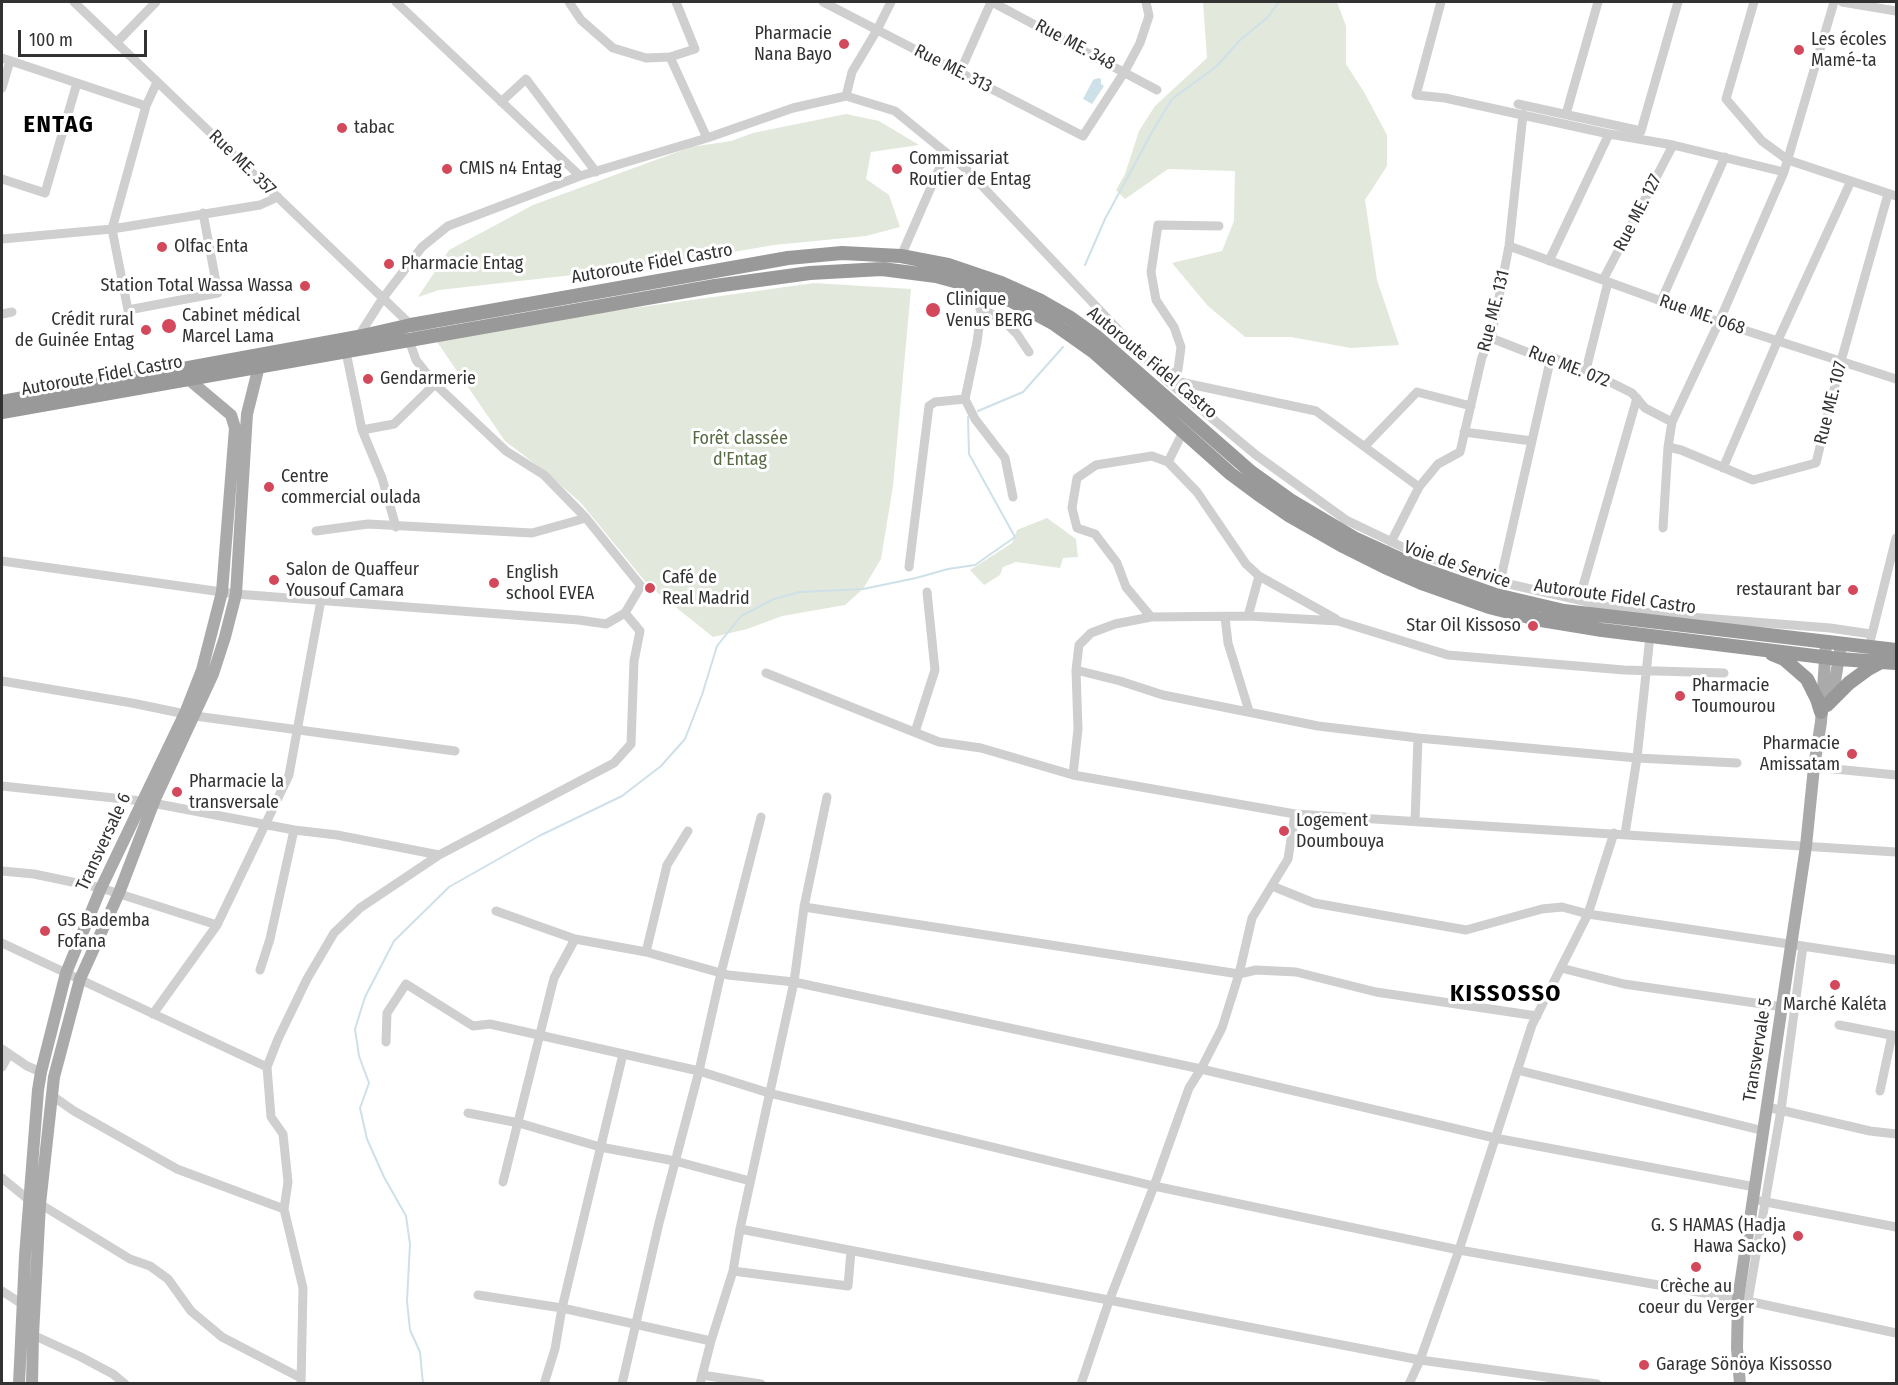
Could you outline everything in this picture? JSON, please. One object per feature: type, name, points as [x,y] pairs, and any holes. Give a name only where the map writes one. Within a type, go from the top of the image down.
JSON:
[{"type":"highway","name":"Autoroute Fidel Castro","points":[[2,412],[187,378],[411,325],[788,258],[842,253],[901,256],[948,265],[1001,283],[1041,301],[1097,337],[1160,384],[1251,472],[1290,500],[1354,538],[1422,569],[1496,595],[1564,611],[1830,648],[1839,659],[1896,663]]},
{"type":"highway","name":"Autoroute Fidel Castro","points":[[2,402],[258,360],[346,352],[715,286],[833,271],[882,269],[936,276],[1012,301],[1053,323],[1094,352],[1231,474],[1290,516],[1385,567],[1424,584],[1542,620],[1650,636],[1759,649],[1830,648],[1870,641],[1896,650]]},
{"type":"highway","points":[[1759,649],[1784,659],[1798,669],[1812,688],[1823,713],[1849,683],[1882,662]]},
{"type":"main road","name":"Transversale 6","points":[[32,1383],[35,1202],[41,1072],[66,973],[101,888],[148,803],[189,716],[213,674],[236,594],[247,414],[258,360]]},
{"type":"main road","name":"Transversale 6","points":[[187,378],[231,415],[236,428],[222,592],[189,716]]},
{"type":"main road","name":"Transvervale 5","points":[[1740,1383],[1737,1348],[1754,1193],[1783,1007],[1797,945],[1814,767],[1830,648]]},
{"type":"main road","name":"Transvervale 5","points":[[1823,713],[1839,659]]},
{"type":"main road","name":"Transversale 6","points":[[19,1383],[22,1304],[54,1077],[80,979],[119,893],[148,803]]},
{"type":"street","name":"Rue ME. 357","points":[[74,2],[411,325]]},
{"type":"street","points":[[117,42],[156,2]]},
{"type":"street","points":[[396,2],[580,176]]},
{"type":"street","points":[[569,2],[581,20],[613,48],[646,58],[670,57],[695,48],[676,2]]},
{"type":"street","name":"Rue ME. 313","points":[[823,2],[1083,136],[1125,72]]},
{"type":"street","points":[[358,337],[383,298],[422,248],[448,226],[580,176],[707,138],[793,108],[846,96],[852,72],[891,2]]},
{"type":"street","points":[[960,72],[992,2]]},
{"type":"street","name":"Rue ME. 348","points":[[992,2],[1157,90]]},
{"type":"street","points":[[1125,72],[1140,43],[1149,16],[1146,2]]},
{"type":"street","points":[[1441,2],[1417,84],[1416,95],[1445,98],[1609,134],[1673,145],[1784,172]]},
{"type":"street","points":[[1566,114],[1598,2]]},
{"type":"street","points":[[1518,104],[1641,131],[1678,2]]},
{"type":"street","points":[[1754,2],[1726,99],[1762,141],[1788,160],[1892,195]]},
{"type":"street","points":[[1663,528],[1668,447],[1672,422],[1719,322],[1784,172],[1834,2]]},
{"type":"street","points":[[1842,2],[1896,10]]},
{"type":"street","points":[[670,57],[707,138]]},
{"type":"street","points":[[2,88],[6,59],[146,106]]},
{"type":"street","points":[[501,102],[526,79],[596,172]]},
{"type":"street","points":[[157,82],[146,106],[112,229],[128,310],[218,293],[203,213]]},
{"type":"street","points":[[2,179],[45,193],[77,83]]},
{"type":"street","name":"Voie de Service","points":[[846,96],[895,111],[966,169],[1160,384],[1346,520],[1413,552],[1500,582],[1634,611],[1830,628],[1870,641]]},
{"type":"street","name":"Rue ME. 131","points":[[1419,487],[1438,464],[1460,452],[1482,357],[1491,338],[1509,246],[1523,114]]},
{"type":"street","points":[[1549,261],[1609,134]]},
{"type":"street","name":"Rue ME. 127","points":[[1586,370],[1605,281],[1673,145]]},
{"type":"street","points":[[901,256],[946,153]]},
{"type":"street","points":[[1661,301],[1725,157]]},
{"type":"street","points":[[1723,468],[1778,340],[1851,181]]},
{"type":"street","name":"Rue ME. 107","points":[[1668,447],[1681,450],[1753,480],[1816,463],[1841,361],[1892,195]]},
{"type":"street","points":[[2,239],[112,229],[260,205],[278,197]]},
{"type":"street","points":[[1160,384],[1178,370],[1181,347],[1174,327],[1155,300],[1151,272],[1158,225],[1219,226]]},
{"type":"street","name":"Rue ME. 068","points":[[1509,246],[1719,322],[1896,379]]},
{"type":"street","points":[[984,290],[977,342],[965,399],[975,419],[1005,458],[1013,497]]},
{"type":"street","points":[[980,309],[1001,318],[1017,334],[1029,352]]},
{"type":"street","points":[[2,314],[12,312]]},
{"type":"street","name":"Rue ME. 072","points":[[1491,338],[1537,356],[1551,357],[1586,370],[1632,393],[1645,408],[1672,422]]},
{"type":"street","points":[[2,561],[236,594],[579,620],[606,624],[625,613],[641,586],[586,519],[544,475],[506,451],[435,384],[416,360],[409,340]]},
{"type":"street","points":[[346,352],[362,430],[382,478],[396,527]]},
{"type":"street","points":[[1500,582],[1551,357]]},
{"type":"street","points":[[362,430],[394,424],[435,384]]},
{"type":"street","points":[[1160,384],[1316,411],[1419,487],[1390,542]]},
{"type":"street","points":[[1365,446],[1417,392],[1471,406]]},
{"type":"street","points":[[1579,600],[1637,398]]},
{"type":"street","points":[[909,567],[929,406],[935,402],[965,399]]},
{"type":"street","points":[[1168,462],[1184,432]]},
{"type":"street","points":[[1464,432],[1532,441]]},
{"type":"street","points":[[1151,617],[1126,587],[1116,563],[1095,534],[1077,528],[1072,508],[1077,478],[1096,465],[1152,456],[1168,462],[1197,492],[1246,564],[1259,576],[1338,621],[1448,655],[1647,671],[1724,673]]},
{"type":"street","points":[[316,531],[368,524],[532,532],[586,519]]},
{"type":"street","points":[[1870,641],[1896,538]]},
{"type":"street","points":[[1248,616],[1259,576]]},
{"type":"street","points":[[915,732],[935,670],[927,592]]},
{"type":"street","points":[[153,1014],[217,925],[289,775],[321,600]]},
{"type":"street","points":[[2,1178],[35,1202],[130,1259],[150,1266],[168,1279],[191,1311],[222,1337],[301,1381],[303,1288],[284,1209],[288,1182],[283,1134],[271,1117],[267,1067],[278,1039],[307,979],[334,933],[360,908],[439,855],[614,763],[631,744],[634,661],[640,631],[625,613]]},
{"type":"street","points":[[1072,775],[1078,729],[1076,670],[1079,645],[1091,633],[1115,624],[1151,617],[1248,616],[1338,621]]},
{"type":"street","points":[[1224,617],[1228,643],[1249,711]]},
{"type":"street","points":[[1625,834],[1637,758],[1650,636]]},
{"type":"street","points":[[1076,670],[1163,695],[1318,726],[1418,738],[1637,758],[1737,763]]},
{"type":"street","points":[[766,673],[939,742],[981,748],[1072,775],[1295,814],[1896,852]]},
{"type":"street","points":[[2,681],[132,703],[189,716],[455,751]]},
{"type":"street","points":[[1415,821],[1418,738]]},
{"type":"street","points":[[1814,767],[1896,776]]},
{"type":"street","points":[[2,786],[148,803],[439,855]]},
{"type":"street","points":[[761,1383],[701,1379],[733,1271],[750,1181],[794,982],[804,907],[827,797]]},
{"type":"street","points":[[1081,1383],[1109,1301],[1190,1088],[1222,1028],[1239,974],[1252,918],[1288,859],[1295,814]]},
{"type":"street","points":[[622,1383],[761,817]]},
{"type":"street","points":[[260,970],[270,939],[294,830]]},
{"type":"street","points":[[646,952],[667,865],[688,831]]},
{"type":"street","points":[[1409,1383],[1420,1360],[1459,1250],[1517,1070],[1537,1016],[1588,914],[1614,833]]},
{"type":"street","points":[[2,871],[34,874],[101,888],[217,925]]},
{"type":"street","points":[[1272,886],[1314,903],[1466,930],[1542,909],[1562,907],[1588,914],[1896,960]]},
{"type":"street","points":[[804,907],[1239,974],[1256,970],[1296,972],[1376,992],[1537,1016]]},
{"type":"street","points":[[496,911],[575,939],[646,952],[721,973],[794,982],[1201,1069],[1495,1138],[1754,1193],[1766,1202],[1896,1227]]},
{"type":"street","points":[[503,1182],[554,978],[575,939]]},
{"type":"street","points":[[2,943],[267,1067]]},
{"type":"street","points":[[1743,1300],[1766,1202],[1781,1110],[1797,945]]},
{"type":"street","points":[[1561,968],[1624,984],[1783,1007]]},
{"type":"street","points":[[386,1042],[387,1013],[406,984],[473,1026],[490,1024],[699,1071],[770,1093],[1154,1186],[1459,1250],[1743,1300],[1896,1333]]},
{"type":"street","points":[[1839,1025],[1894,1035],[1880,1091]]},
{"type":"street","points":[[2,1067],[5,1052],[41,1072]]},
{"type":"street","points":[[544,1383],[555,1348],[562,1308],[623,1054]]},
{"type":"street","points":[[1517,1070],[1764,1131]]},
{"type":"street","points":[[51,1095],[74,1111],[177,1169],[284,1209]]},
{"type":"street","points":[[1767,1107],[1870,1131],[1896,1134]]},
{"type":"street","points":[[468,1113],[519,1123],[600,1147],[675,1161],[750,1181]]},
{"type":"street","points":[[740,1229],[1420,1360],[1597,1383]]},
{"type":"street","points":[[733,1271],[848,1286],[851,1251]]},
{"type":"street","points":[[2,1291],[22,1304]]},
{"type":"street","points":[[478,1295],[562,1308],[711,1341]]},
{"type":"street","points":[[33,1335],[80,1356],[125,1383]]},
{"type":"green space","points":[[1203,2],[1337,2],[1346,26],[1346,64],[1387,135],[1387,166],[1365,200],[1377,280],[1399,345],[1351,348],[1291,337],[1245,337],[1208,306],[1172,263],[1222,251],[1234,221],[1235,171],[1168,169],[1125,199],[1116,190],[1125,174],[1139,131],[1155,106],[1207,58]]},
{"type":"green space","points":[[846,114],[879,121],[919,145],[871,152],[866,179],[889,195],[900,227],[866,236],[774,245],[644,267],[439,290],[418,297],[449,250],[533,205],[691,147],[731,141],[753,133]]},
{"type":"green space","name":"Forêt classée d'Entag","points":[[814,283],[911,289],[893,486],[881,559],[863,589],[845,605],[782,616],[747,629],[713,637],[648,585],[581,503],[505,441],[433,336]]},
{"type":"green space","points":[[1047,518],[1076,539],[1078,557],[1063,558],[1060,568],[1016,562],[1003,567],[1000,575],[984,585],[970,570],[1012,543],[1017,530]]},
{"type":"shaded area","points":[[1098,78],[1104,86],[1092,104],[1083,99],[1093,80]]},
{"type":"waterway","points":[[1085,265],[1105,219],[1172,99],[1217,66],[1240,40],[1267,18],[1279,2]]},
{"type":"waterway","points":[[978,411],[1023,392],[1063,347]]},
{"type":"waterway","points":[[423,1384],[420,1352],[410,1330],[407,1301],[410,1244],[406,1216],[384,1177],[367,1139],[360,1108],[369,1083],[359,1056],[355,1029],[365,997],[394,941],[449,887],[539,836],[622,796],[661,766],[685,739],[717,646],[741,616],[774,599],[800,592],[863,589],[975,565],[1015,537],[969,454],[968,417]]},
{"type":"place","name":"Pharmacie Nana Bayo","points":[[844,44]]},
{"type":"place","name":"Les écoles Mamé-ta","points":[[1799,50]]},
{"type":"place","name":"tabac","points":[[342,128]]},
{"type":"place","name":"CMIS n4 Entag","points":[[447,169]]},
{"type":"place","name":"Commissariat Routier de Entag","points":[[897,169]]},
{"type":"place","name":"Olfac Enta","points":[[162,247]]},
{"type":"place","name":"Pharmacie Entag","points":[[389,264]]},
{"type":"place","name":"Station Total Wassa Wassa","points":[[305,286]]},
{"type":"place","name":"Clinique Venus BERG","points":[[933,310]]},
{"type":"place","name":"Cabinet médical Marcel Lama","points":[[169,326]]},
{"type":"place","name":"Crédit rural de Guinée Entag","points":[[146,330]]},
{"type":"place","name":"Gendarmerie","points":[[368,379]]},
{"type":"place","name":"Centre commercial oulada","points":[[269,487]]},
{"type":"place","name":"Salon de Quaffeur Yousouf Camara","points":[[274,580]]},
{"type":"place","name":"English school EVEA","points":[[494,583]]},
{"type":"place","name":"Café de Real Madrid","points":[[650,588]]},
{"type":"place","name":"restaurant bar","points":[[1853,590]]},
{"type":"place","name":"Star Oil Kissoso","points":[[1533,626]]},
{"type":"place","name":"Pharmacie Toumourou","points":[[1680,696]]},
{"type":"place","name":"Pharmacie Amissatam","points":[[1852,754]]},
{"type":"place","name":"Pharmacie la transversale","points":[[177,792]]},
{"type":"place","name":"Logement Doumbouya","points":[[1284,831]]},
{"type":"place","name":"GS Bademba Fofana","points":[[45,931]]},
{"type":"place","name":"Marché Kaléta","points":[[1835,985]]},
{"type":"place","name":"G. S HAMAS (Hadja Hawa Sacko)","points":[[1798,1236]]},
{"type":"place","name":"Crèche au coeur du Verger","points":[[1696,1267]]},
{"type":"place","name":"Garage Sönöya Kissosso","points":[[1644,1365]]},
{"type":"district","name":"ENTAG","points":[[59,125]]},
{"type":"district","name":"KISSOSSO","points":[[1506,994]]}]
